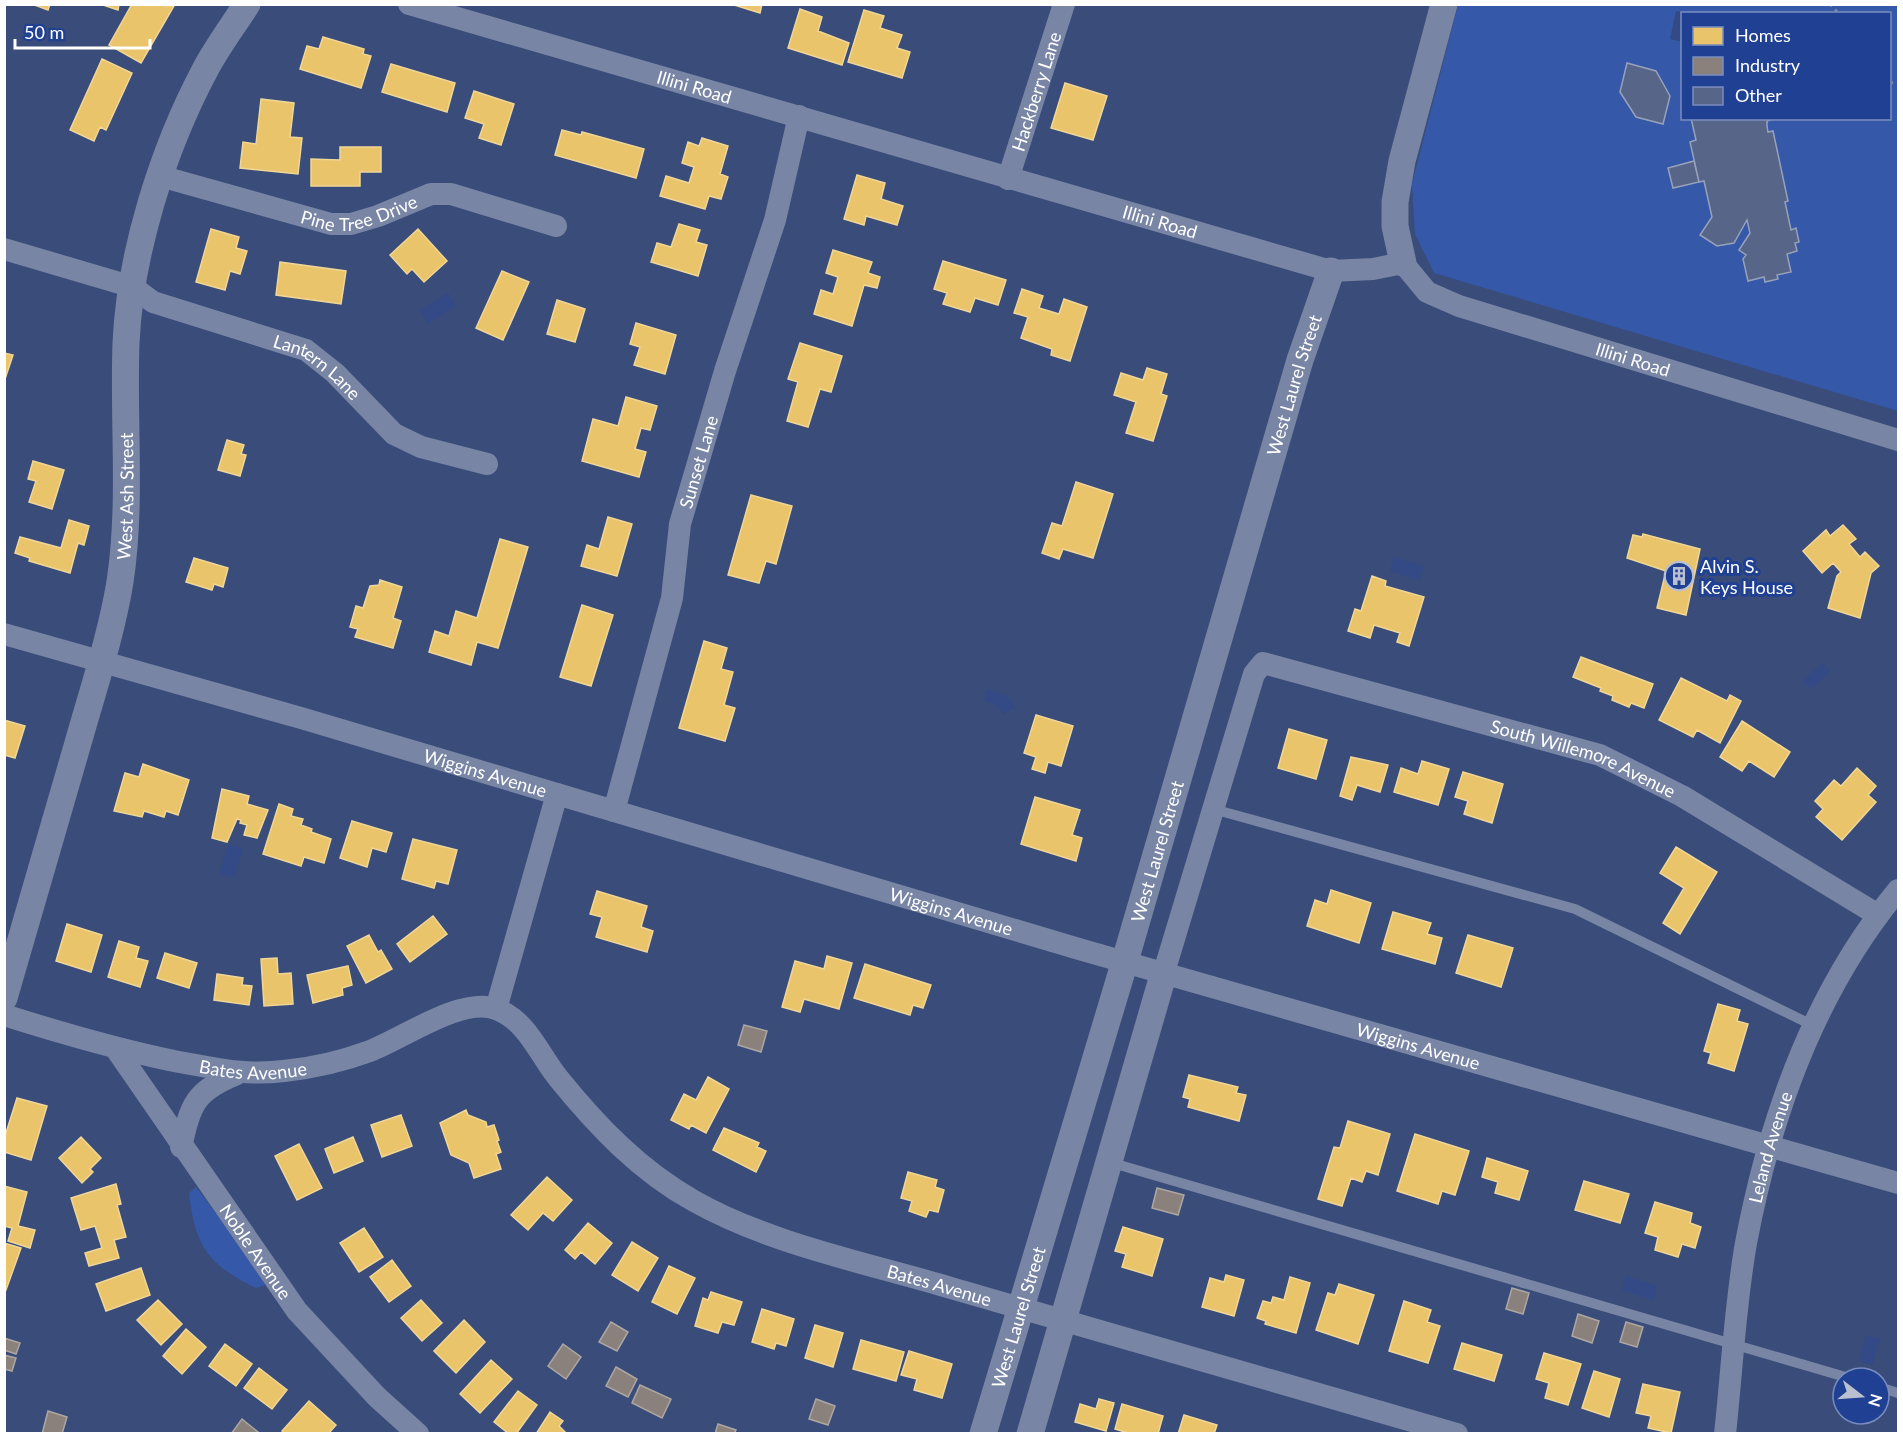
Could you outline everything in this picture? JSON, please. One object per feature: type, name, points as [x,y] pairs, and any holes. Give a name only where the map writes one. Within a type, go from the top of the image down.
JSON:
[{"type":"street","name":"West Ash Street","points":[[4,998],[101,662],[119,584],[126,529],[128,447],[126,342],[133,287],[160,176],[179,125],[206,69],[247,4]]},
{"type":"street","name":"Illini Road","points":[[409,4],[1331,271],[1373,269],[1403,263],[1427,291],[1459,306],[1899,440]]},
{"type":"street","name":"Hackberry Lane","points":[[1008,179],[1064,4]]},
{"type":"street","points":[[1403,263],[1395,226],[1395,202],[1402,161],[1444,4]]},
{"type":"street","name":"Sunset Lane","points":[[614,811],[672,598],[680,524],[725,371],[775,220],[799,116]]},
{"type":"street","name":"Pine Tree Drive","points":[[160,176],[332,224],[351,224],[378,216],[431,194],[450,194],[556,226]]},
{"type":"street","points":[[4,249],[133,287]]},
{"type":"street","name":"West Laurel Street","points":[[982,1434],[1125,961],[1300,360],[1331,271]]},
{"type":"street","name":"Lantern Lane","points":[[133,287],[153,303],[306,350],[335,373],[394,434],[421,447],[487,464]]},
{"type":"street","name":"Wiggins Avenue","points":[[4,634],[1125,961],[1899,1183]]},
{"type":"street","name":"South Willemore Avenue","points":[[1213,809],[1254,674],[1263,663],[1600,755],[1682,796],[1878,915]]},
{"type":"street","points":[[496,1009],[557,794]]},
{"type":"street","points":[[1030,1434],[1213,809]]},
{"type":"street","name":"Leland Avenue","points":[[1725,1434],[1746,1244],[1769,1147],[1812,1025],[1844,966],[1878,915],[1899,890]]},
{"type":"street","name":"Bates Avenue","points":[[4,1016],[116,1049],[237,1074],[285,1071],[334,1062],[369,1051],[458,1011],[477,1005],[496,1009],[518,1023],[532,1039],[556,1076],[605,1131],[647,1171],[693,1201],[735,1221],[785,1239],[1020,1309],[1457,1434]]},
{"type":"street","name":"Noble Avenue","points":[[116,1049],[297,1311],[377,1397],[418,1434]]},
{"type":"street","points":[[182,1147],[187,1119],[199,1097],[211,1085],[237,1074]]},
{"type":"lane","points":[[1213,809],[1575,909],[1812,1025]]},
{"type":"lane","points":[[1109,1161],[1831,1373]]},
{"type":"shaded area","points":[[1458,5],[1898,5],[1898,411],[1434,273],[1415,234],[1412,184]]},
{"type":"shaded area","points":[[1676,11],[1682,12],[1681,42],[1670,39]]},
{"type":"shaded area","points":[[448,293],[456,306],[428,324],[420,310]]},
{"type":"shaded area","points":[[1394,557],[1424,566],[1420,580],[1390,571]]},
{"type":"shaded area","points":[[1822,663],[1830,672],[1811,689],[1803,681]]},
{"type":"shaded area","points":[[987,689],[1008,696],[1014,707],[1004,714],[996,705],[985,701]]},
{"type":"shaded area","points":[[228,844],[243,848],[235,878],[219,874]]},
{"type":"shaded area","points":[[196,1187],[252,1261],[265,1285],[256,1288],[240,1279],[215,1262],[207,1252],[195,1227],[192,1211],[189,1193]]},
{"type":"shaded area","points":[[1626,1276],[1657,1286],[1653,1300],[1622,1290]]},
{"type":"shaded area","points":[[1866,1335],[1880,1339],[1872,1365],[1859,1361]]},
{"type":"building: Homes","points":[[32,4],[50,4],[48,10]]},
{"type":"building: Homes","points":[[100,4],[119,4],[118,10]]},
{"type":"building: Homes","points":[[132,4],[174,6],[141,63],[109,45]]},
{"type":"building: Homes","points":[[731,4],[762,4],[760,13]]},
{"type":"building: Homes","points":[[800,9],[822,17],[818,31],[849,43],[842,65],[788,48]]},
{"type":"building: Homes","points":[[864,10],[884,16],[880,28],[902,35],[897,48],[910,52],[902,78],[848,62]]},
{"type":"building: Homes","points":[[323,37],[364,49],[363,54],[371,56],[361,88],[300,69],[307,46],[319,49]]},
{"type":"building: Homes","points":[[102,59],[132,73],[106,130],[100,127],[94,141],[70,130]]},
{"type":"building: Homes","points":[[391,64],[455,83],[447,112],[382,92]]},
{"type":"building: Homes","points":[[1065,83],[1107,96],[1093,140],[1051,128]]},
{"type":"building: Homes","points":[[474,91],[514,104],[501,145],[479,138],[484,124],[465,118]]},
{"type":"building: Homes","points":[[261,99],[294,103],[290,137],[302,138],[298,174],[240,168],[243,142],[256,144]]},
{"type":"building: Homes","points":[[562,130],[581,135],[582,132],[644,149],[636,178],[555,155]]},
{"type":"building: Homes","points":[[702,138],[728,146],[720,174],[728,177],[721,199],[709,196],[705,209],[660,196],[666,176],[689,183],[694,167],[682,163],[688,142],[699,146]]},
{"type":"building: Homes","points":[[340,147],[381,147],[381,172],[360,172],[360,186],[311,186],[311,159],[340,160]]},
{"type":"building: Homes","points":[[857,175],[885,183],[881,199],[903,206],[897,225],[866,216],[864,225],[844,219]]},
{"type":"building: Homes","points":[[679,224],[700,230],[696,242],[707,245],[698,276],[651,262],[657,243],[671,247]]},
{"type":"building: Homes","points":[[211,229],[239,237],[236,248],[247,251],[240,274],[230,271],[225,290],[196,282]]},
{"type":"building: Homes","points":[[418,229],[447,261],[424,282],[412,269],[407,274],[390,255]]},
{"type":"building: Homes","points":[[833,250],[872,262],[868,273],[880,277],[877,288],[864,285],[852,326],[814,314],[821,290],[833,294],[838,277],[826,273]]},
{"type":"building: Homes","points":[[943,261],[1006,280],[998,305],[975,298],[970,312],[943,304],[947,293],[934,289]]},
{"type":"building: Homes","points":[[280,262],[346,271],[341,304],[276,295]]},
{"type":"building: Homes","points":[[502,271],[529,282],[503,340],[476,328]]},
{"type":"building: Homes","points":[[1022,289],[1043,296],[1039,308],[1059,314],[1064,299],[1087,307],[1070,361],[1051,355],[1052,349],[1021,338],[1028,317],[1014,313]]},
{"type":"building: Homes","points":[[557,300],[585,309],[575,342],[547,334]]},
{"type":"building: Homes","points":[[636,323],[676,335],[665,374],[634,365],[640,347],[630,344]]},
{"type":"building: Homes","points":[[800,343],[842,356],[831,392],[820,389],[808,427],[787,421],[798,382],[788,379]]},
{"type":"building: Homes","points":[[4,353],[13,355],[4,382]]},
{"type":"building: Homes","points":[[1147,368],[1167,374],[1161,394],[1167,396],[1153,441],[1126,433],[1136,402],[1114,395],[1121,373],[1143,380]]},
{"type":"building: Homes","points":[[626,397],[657,406],[650,430],[641,428],[635,449],[646,452],[639,477],[582,461],[593,419],[618,426]]},
{"type":"building: Homes","points":[[227,440],[244,445],[241,454],[246,455],[240,476],[218,470]]},
{"type":"building: Homes","points":[[33,461],[64,470],[52,509],[29,502],[36,481],[28,479]]},
{"type":"building: Homes","points":[[1076,482],[1113,494],[1093,558],[1063,549],[1059,559],[1042,553],[1052,523],[1062,526]]},
{"type":"building: Homes","points":[[751,495],[792,506],[776,564],[766,561],[759,583],[728,575]]},
{"type":"building: Homes","points":[[608,517],[632,524],[617,576],[581,566],[587,545],[599,549]]},
{"type":"building: Homes","points":[[69,520],[89,526],[84,545],[78,543],[70,573],[29,561],[30,558],[15,553],[20,537],[61,548]]},
{"type":"building: Homes","points":[[1843,525],[1856,539],[1849,544],[1860,557],[1865,552],[1879,566],[1871,573],[1860,618],[1828,608],[1837,576],[1841,572],[1833,563],[1822,573],[1803,551],[1826,530],[1830,536]]},
{"type":"building: Homes","name":"Alvin S. Keys House","points":[[1643,534],[1700,549],[1686,615],[1657,608],[1666,571],[1627,558],[1633,535],[1642,537]]},
{"type":"building: Homes","points":[[500,539],[528,547],[498,648],[477,642],[471,665],[429,652],[435,631],[449,636],[456,611],[477,618]]},
{"type":"building: Homes","points":[[194,558],[228,568],[223,587],[214,584],[212,590],[186,582]]},
{"type":"building: Homes","points":[[1372,576],[1386,581],[1385,586],[1424,597],[1409,646],[1397,642],[1400,633],[1374,625],[1370,638],[1348,631],[1355,609],[1361,611]]},
{"type":"building: Homes","points":[[380,580],[402,587],[393,618],[401,621],[393,648],[355,637],[358,629],[350,627],[356,606],[363,608],[370,586],[379,585]]},
{"type":"building: Homes","points":[[582,605],[613,615],[591,686],[560,677]]},
{"type":"building: Homes","points":[[704,641],[727,648],[721,669],[733,672],[724,705],[735,708],[725,741],[679,728]]},
{"type":"building: Homes","points":[[1581,657],[1653,684],[1644,708],[1631,703],[1629,707],[1612,700],[1613,696],[1600,691],[1601,688],[1573,677]]},
{"type":"building: Homes","points":[[1681,678],[1727,701],[1730,695],[1741,701],[1720,743],[1697,730],[1693,737],[1659,720]]},
{"type":"building: Homes","points":[[1036,715],[1073,726],[1061,766],[1048,762],[1045,773],[1032,769],[1036,757],[1024,753]]},
{"type":"building: Homes","points":[[4,720],[25,726],[15,758],[4,755]]},
{"type":"building: Homes","points":[[1742,721],[1790,752],[1774,777],[1749,761],[1742,771],[1720,757]]},
{"type":"building: Homes","points":[[1289,729],[1327,740],[1316,779],[1278,768]]},
{"type":"building: Homes","points":[[1351,757],[1388,765],[1380,792],[1357,785],[1352,800],[1340,796]]},
{"type":"building: Homes","points":[[1422,761],[1449,769],[1438,805],[1394,792],[1401,768],[1418,774]]},
{"type":"building: Homes","points":[[143,764],[189,780],[178,815],[166,811],[164,817],[144,811],[142,817],[114,811],[125,773],[139,777]]},
{"type":"building: Homes","points":[[1857,768],[1876,786],[1868,795],[1876,802],[1842,840],[1816,817],[1823,809],[1815,801],[1834,780],[1841,786]]},
{"type":"building: Homes","points":[[1463,772],[1503,784],[1492,823],[1464,814],[1468,801],[1455,797]]},
{"type":"building: Homes","points":[[222,789],[249,796],[247,804],[268,810],[257,838],[244,835],[247,825],[240,823],[241,820],[237,819],[227,842],[212,838]]},
{"type":"building: Homes","points":[[1035,797],[1080,810],[1072,835],[1082,838],[1076,861],[1021,844]]},
{"type":"building: Homes","points":[[279,804],[293,809],[291,816],[303,819],[301,825],[312,829],[311,832],[331,839],[324,863],[304,857],[301,866],[263,854]]},
{"type":"building: Homes","points":[[352,821],[392,833],[386,852],[372,848],[367,867],[340,858]]},
{"type":"building: Homes","points":[[413,839],[457,850],[448,884],[436,881],[434,888],[402,879]]},
{"type":"building: Homes","points":[[1676,847],[1717,872],[1680,934],[1663,923],[1684,888],[1660,873]]},
{"type":"building: Homes","points":[[1331,890],[1371,903],[1359,943],[1307,926],[1315,900],[1327,904]]},
{"type":"building: Homes","points":[[597,891],[647,906],[641,927],[653,931],[647,952],[596,937],[602,917],[590,914]]},
{"type":"building: Homes","points":[[1393,912],[1431,923],[1427,934],[1442,938],[1435,964],[1382,949]]},
{"type":"building: Homes","points":[[433,916],[447,934],[410,962],[397,944]]},
{"type":"building: Homes","points":[[67,924],[102,935],[91,972],[56,961]]},
{"type":"building: Homes","points":[[369,935],[378,952],[381,950],[392,969],[366,983],[347,946]]},
{"type":"building: Homes","points":[[1468,935],[1513,948],[1501,987],[1456,973]]},
{"type":"building: Homes","points":[[119,941],[139,947],[136,958],[148,961],[140,987],[108,977]]},
{"type":"building: Homes","points":[[165,953],[197,963],[189,988],[157,978]]},
{"type":"building: Homes","points":[[827,956],[852,963],[839,1009],[804,999],[800,1012],[782,1007],[795,961],[824,969]]},
{"type":"building: Homes","points":[[277,958],[278,974],[291,973],[293,1004],[264,1006],[261,959]]},
{"type":"building: Homes","points":[[865,964],[931,985],[923,1008],[913,1005],[910,1015],[854,998]]},
{"type":"building: Homes","points":[[348,966],[352,985],[342,988],[343,995],[313,1003],[307,975]]},
{"type":"building: Homes","points":[[217,974],[243,978],[242,985],[252,986],[249,1005],[214,1000]]},
{"type":"building: Homes","points":[[1718,1004],[1740,1010],[1737,1021],[1748,1024],[1734,1071],[1708,1063],[1711,1053],[1704,1051]]},
{"type":"building: Homes","points":[[1189,1075],[1238,1087],[1236,1093],[1246,1095],[1239,1121],[1188,1107],[1190,1099],[1183,1097]]},
{"type":"building: Homes","points":[[708,1077],[729,1089],[706,1133],[691,1125],[689,1129],[671,1120],[684,1094],[696,1100]]},
{"type":"building: Homes","points":[[17,1098],[47,1106],[31,1160],[4,1152],[4,1139]]},
{"type":"building: Homes","points":[[466,1110],[468,1115],[486,1122],[487,1127],[494,1125],[501,1152],[496,1154],[501,1169],[474,1178],[469,1163],[451,1155],[440,1123]]},
{"type":"building: Homes","points":[[401,1115],[412,1146],[382,1157],[371,1125]]},
{"type":"building: Homes","points":[[1348,1121],[1390,1134],[1378,1175],[1366,1171],[1362,1182],[1351,1178],[1342,1206],[1318,1199],[1334,1147],[1340,1148]]},
{"type":"building: Homes","points":[[724,1128],[759,1143],[757,1147],[766,1151],[756,1172],[713,1150]]},
{"type":"building: Homes","points":[[1415,1134],[1469,1151],[1455,1195],[1442,1191],[1438,1204],[1397,1191]]},
{"type":"building: Homes","points":[[81,1137],[101,1158],[90,1169],[93,1172],[82,1183],[59,1158]]},
{"type":"building: Homes","points":[[353,1137],[363,1161],[334,1173],[325,1149]]},
{"type":"building: Homes","points":[[299,1144],[322,1188],[297,1200],[275,1156]]},
{"type":"building: Homes","points":[[1487,1158],[1528,1171],[1519,1200],[1495,1193],[1498,1182],[1482,1177]]},
{"type":"building: Homes","points":[[908,1172],[937,1180],[935,1187],[944,1190],[938,1212],[929,1210],[926,1217],[909,1211],[912,1201],[901,1198]]},
{"type":"building: Homes","points":[[547,1177],[572,1200],[553,1221],[543,1213],[528,1230],[511,1215]]},
{"type":"building: Homes","points":[[1584,1181],[1629,1194],[1620,1223],[1575,1210]]},
{"type":"building: Homes","points":[[116,1184],[121,1204],[117,1205],[126,1237],[114,1240],[119,1258],[89,1266],[85,1253],[102,1248],[95,1226],[81,1230],[71,1198]]},
{"type":"building: Homes","points":[[4,1186],[27,1192],[18,1226],[35,1230],[30,1248],[8,1241],[12,1228],[4,1226]]},
{"type":"building: Homes","points":[[1655,1202],[1692,1213],[1690,1223],[1701,1227],[1695,1248],[1682,1244],[1678,1257],[1655,1250],[1658,1237],[1645,1233]]},
{"type":"building: Homes","points":[[588,1223],[612,1243],[595,1264],[581,1252],[575,1259],[565,1250]]},
{"type":"building: Homes","points":[[1123,1227],[1163,1239],[1152,1276],[1122,1267],[1126,1254],[1115,1251]]},
{"type":"building: Homes","points":[[364,1228],[383,1257],[359,1272],[340,1243]]},
{"type":"building: Homes","points":[[632,1242],[658,1258],[638,1291],[612,1275]]},
{"type":"building: Homes","points":[[4,1243],[21,1248],[6,1290],[4,1289]]},
{"type":"building: Homes","points":[[392,1260],[411,1286],[389,1302],[370,1277]]},
{"type":"building: Homes","points":[[669,1266],[695,1278],[677,1314],[652,1302]]},
{"type":"building: Homes","points":[[141,1268],[150,1295],[106,1311],[96,1284]]},
{"type":"building: Homes","points":[[1226,1275],[1244,1280],[1234,1316],[1202,1307],[1210,1278],[1224,1282]]},
{"type":"building: Homes","points":[[1290,1277],[1310,1283],[1296,1333],[1265,1324],[1266,1321],[1257,1318],[1263,1301],[1271,1303],[1273,1297],[1284,1300]]},
{"type":"building: Homes","points":[[1339,1284],[1374,1295],[1358,1344],[1316,1330],[1328,1293],[1335,1295]]},
{"type":"building: Homes","points":[[711,1292],[742,1302],[734,1325],[722,1322],[718,1333],[695,1326],[703,1298],[708,1300]]},
{"type":"building: Homes","points":[[158,1300],[182,1324],[161,1345],[137,1320]]},
{"type":"building: Homes","points":[[421,1300],[442,1323],[422,1341],[401,1318]]},
{"type":"building: Homes","points":[[1404,1301],[1431,1310],[1427,1322],[1440,1326],[1428,1363],[1389,1351]]},
{"type":"building: Homes","points":[[762,1309],[794,1319],[786,1346],[776,1343],[774,1349],[752,1342]]},
{"type":"building: Homes","points":[[464,1320],[485,1342],[456,1373],[434,1351]]},
{"type":"building: Homes","points":[[815,1325],[843,1333],[833,1367],[805,1358]]},
{"type":"building: Homes","points":[[186,1329],[206,1347],[182,1374],[163,1356]]},
{"type":"building: Homes","points":[[861,1340],[904,1352],[896,1381],[853,1369]]},
{"type":"building: Homes","points":[[1462,1343],[1502,1355],[1494,1381],[1454,1369]]},
{"type":"building: Homes","points":[[225,1344],[252,1364],[236,1386],[209,1366]]},
{"type":"building: Homes","points":[[909,1351],[952,1364],[942,1398],[914,1390],[917,1379],[901,1375]]},
{"type":"building: Homes","points":[[1544,1353],[1581,1364],[1568,1405],[1545,1398],[1549,1383],[1536,1379]]},
{"type":"building: Homes","points":[[491,1360],[512,1379],[480,1413],[460,1394]]},
{"type":"building: Homes","points":[[259,1368],[287,1390],[272,1409],[244,1388]]},
{"type":"building: Homes","points":[[1594,1371],[1620,1379],[1609,1417],[1582,1408]]},
{"type":"building: Homes","points":[[1643,1384],[1680,1392],[1671,1433],[1648,1428],[1651,1416],[1636,1413]]},
{"type":"building: Homes","points":[[518,1391],[537,1405],[516,1434],[509,1434],[494,1422]]},
{"type":"building: Homes","points":[[1099,1399],[1114,1403],[1106,1431],[1075,1422],[1080,1404],[1096,1409]]},
{"type":"building: Homes","points":[[309,1401],[336,1425],[328,1434],[284,1434],[282,1431]]},
{"type":"building: Homes","points":[[1122,1404],[1163,1416],[1158,1434],[1131,1434],[1115,1429]]},
{"type":"building: Homes","points":[[550,1412],[563,1421],[559,1426],[567,1434],[536,1434]]},
{"type":"building: Homes","points":[[1184,1415],[1217,1425],[1214,1434],[1178,1434]]},
{"type":"building: Industry","points":[[744,1025],[767,1031],[761,1052],[738,1045]]},
{"type":"building: Industry","points":[[1157,1188],[1184,1195],[1178,1215],[1152,1208]]},
{"type":"building: Industry","points":[[1512,1288],[1529,1293],[1523,1314],[1506,1309]]},
{"type":"building: Industry","points":[[1578,1314],[1599,1321],[1592,1343],[1572,1336]]},
{"type":"building: Industry","points":[[611,1322],[628,1332],[617,1351],[599,1342]]},
{"type":"building: Industry","points":[[1626,1322],[1643,1327],[1637,1347],[1620,1342]]},
{"type":"building: Industry","points":[[4,1338],[20,1343],[16,1354],[4,1350]]},
{"type":"building: Industry","points":[[563,1344],[581,1357],[566,1379],[548,1366]]},
{"type":"building: Industry","points":[[4,1355],[16,1358],[12,1371],[4,1369]]},
{"type":"building: Industry","points":[[616,1367],[637,1379],[628,1397],[606,1386]]},
{"type":"building: Industry","points":[[640,1385],[671,1399],[662,1418],[632,1403]]},
{"type":"building: Industry","points":[[816,1399],[835,1406],[828,1425],[809,1419]]},
{"type":"building: Industry","points":[[48,1411],[67,1417],[62,1434],[42,1434]]},
{"type":"building: Industry","points":[[242,1419],[258,1432],[257,1434],[231,1434]]},
{"type":"building: Industry","points":[[718,1424],[736,1430],[734,1434],[715,1434]]},
{"type":"building: Other","points":[[1627,63],[1656,71],[1670,96],[1663,124],[1636,117],[1620,92]]},
{"type":"building: Other","points":[[1691,120],[1771,120],[1767,121],[1768,132],[1773,131],[1788,201],[1785,202],[1791,230],[1796,228],[1799,242],[1795,243],[1797,251],[1787,254],[1791,272],[1777,275],[1778,279],[1765,282],[1764,277],[1748,281],[1743,259],[1746,255],[1739,250],[1750,233],[1747,220],[1734,243],[1717,246],[1700,235],[1712,217],[1704,181],[1699,182],[1690,142],[1696,140]]},
{"type":"building: Other","points":[[1694,161],[1699,182],[1673,188],[1668,168]]},
{"type":"place","name":"Alvin S. Keys House","points":[[1679,576]]}]
